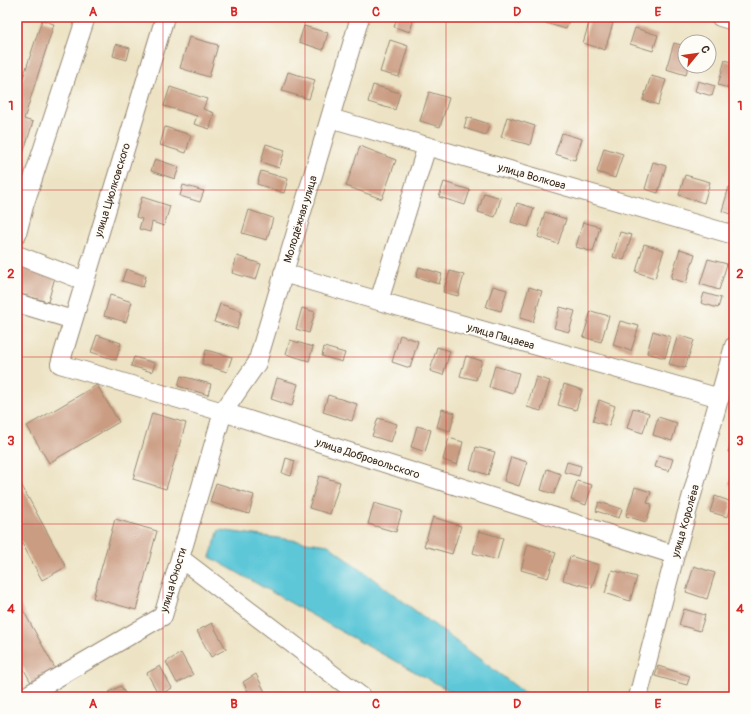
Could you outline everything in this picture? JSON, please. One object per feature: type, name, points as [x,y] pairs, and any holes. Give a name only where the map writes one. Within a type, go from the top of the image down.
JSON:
[{"type":"street","points":[[17,234],[24,206],[86,17]]},
{"type":"street","name":"улица Циолковского","points":[[60,364],[165,17]]},
{"type":"street","name":"Молодёжная улица","points":[[223,412],[257,363],[360,17]]},
{"type":"street","points":[[720,17],[734,21]]},
{"type":"street","name":"улица Волкова","points":[[330,118],[734,235]]},
{"type":"street","points":[[379,301],[427,146]]},
{"type":"street","points":[[17,255],[85,281]]},
{"type":"street","name":"улица Пацаева","points":[[284,273],[720,398]]},
{"type":"street","points":[[17,303],[73,320]]},
{"type":"street","name":"улица Королёва","points":[[638,697],[734,346]]},
{"type":"street","name":"улица Добровольского","points":[[60,364],[223,412],[676,555]]},
{"type":"street","name":"улица Юности","points":[[24,697],[163,616],[223,412]]},
{"type":"street","points":[[180,558],[362,697]]},
{"type":"water","points":[[219,530],[328,545],[530,697],[461,697],[333,627],[210,557]]},
{"type":"building","points":[[397,17],[414,17],[410,32],[394,27]]},
{"type":"building","points":[[504,17],[524,17],[522,23]]},
{"type":"building","points":[[544,17],[570,17],[566,29],[542,22]]},
{"type":"building","points":[[591,17],[613,23],[605,50],[583,43]]},
{"type":"building","points":[[42,20],[54,24],[24,119],[33,122],[17,173],[17,79],[22,81]]},
{"type":"building","points":[[304,26],[328,33],[323,50],[299,42]]},
{"type":"building","points":[[635,28],[658,35],[653,51],[630,44]]},
{"type":"building","points":[[189,37],[218,45],[209,77],[180,68]]},
{"type":"building","points":[[390,40],[408,46],[399,77],[380,72]]},
{"type":"building","points":[[674,43],[677,44],[677,72],[666,69]]},
{"type":"building","points":[[116,44],[130,48],[127,60],[113,56]]},
{"type":"building","points":[[725,60],[734,63],[734,90],[718,85]]},
{"type":"building","points":[[288,72],[315,80],[309,99],[282,91]]},
{"type":"building","points":[[651,76],[666,80],[658,105],[643,100]]},
{"type":"building","points":[[698,81],[715,86],[712,96],[695,91]]},
{"type":"building","points":[[373,85],[400,93],[395,110],[368,102]]},
{"type":"building","points":[[170,87],[207,99],[203,109],[214,113],[210,129],[194,124],[197,116],[164,106]]},
{"type":"building","points":[[429,92],[449,98],[440,127],[420,121]]},
{"type":"building","points":[[467,117],[489,124],[486,135],[464,128]]},
{"type":"building","points":[[507,117],[535,126],[530,145],[501,137]]},
{"type":"building","points":[[165,127],[191,135],[186,153],[160,145]]},
{"type":"building","points":[[562,133],[582,139],[575,160],[555,154]]},
{"type":"building","points":[[266,144],[285,150],[279,168],[261,162]]},
{"type":"building","points":[[360,146],[396,160],[382,199],[346,186]]},
{"type":"building","points":[[604,148],[623,154],[615,178],[597,172]]},
{"type":"building","points":[[155,159],[179,167],[175,179],[151,171]]},
{"type":"building","points":[[653,162],[666,166],[658,193],[645,189]]},
{"type":"building","points":[[261,171],[288,179],[284,193],[257,184]]},
{"type":"building","points":[[685,175],[710,182],[704,203],[679,195]]},
{"type":"building","points":[[444,182],[470,190],[465,205],[439,197]]},
{"type":"building","points":[[183,185],[204,191],[200,202],[180,196]]},
{"type":"building","points":[[729,187],[734,189],[734,215],[722,211]]},
{"type":"building","points":[[484,193],[501,198],[495,217],[478,212]]},
{"type":"building","points":[[142,197],[170,206],[164,226],[152,222],[150,232],[139,229],[142,219],[136,217]]},
{"type":"building","points":[[517,203],[534,208],[528,227],[511,222]]},
{"type":"building","points":[[249,210],[273,218],[267,240],[242,233]]},
{"type":"building","points":[[545,212],[566,219],[558,244],[538,237]]},
{"type":"building","points":[[583,222],[600,227],[593,252],[576,247]]},
{"type":"building","points":[[620,232],[632,235],[624,260],[613,257]]},
{"type":"building","points":[[644,244],[664,250],[655,278],[636,272]]},
{"type":"building","points":[[680,249],[695,254],[686,283],[671,278]]},
{"type":"building","points":[[237,256],[261,264],[256,280],[232,273]]},
{"type":"building","points":[[708,259],[727,264],[719,290],[700,284]]},
{"type":"building","points":[[17,265],[55,277],[48,302],[17,293]]},
{"type":"building","points":[[419,267],[442,274],[439,284],[416,277]]},
{"type":"building","points":[[126,269],[146,276],[143,287],[122,281]]},
{"type":"building","points":[[450,271],[464,275],[458,296],[443,292]]},
{"type":"building","points":[[493,286],[507,290],[501,311],[486,307]]},
{"type":"building","points":[[529,287],[542,291],[533,322],[520,318]]},
{"type":"building","points":[[704,293],[721,298],[718,308],[701,303]]},
{"type":"building","points":[[110,295],[132,302],[126,322],[104,316]]},
{"type":"building","points":[[220,304],[242,311],[237,329],[214,322]]},
{"type":"building","points":[[560,307],[575,311],[569,332],[554,328]]},
{"type":"building","points":[[302,308],[315,312],[309,333],[296,329]]},
{"type":"building","points":[[591,311],[609,316],[601,342],[583,337]]},
{"type":"building","points":[[620,321],[639,326],[631,351],[613,345]]},
{"type":"building","points":[[653,331],[671,337],[665,358],[647,353]]},
{"type":"building","points":[[97,335],[121,343],[116,360],[91,352]]},
{"type":"building","points":[[400,335],[418,341],[410,368],[392,362]]},
{"type":"building","points":[[678,335],[694,340],[685,368],[669,364]]},
{"type":"building","points":[[290,340],[313,347],[309,361],[286,354]]},
{"type":"building","points":[[324,347],[345,353],[342,362],[322,356]]},
{"type":"building","points":[[437,347],[450,351],[443,375],[430,371]]},
{"type":"building","points":[[206,350],[232,357],[227,372],[202,364]]},
{"type":"building","points":[[466,356],[482,361],[476,380],[460,376]]},
{"type":"building","points":[[134,357],[155,363],[152,372],[131,366]]},
{"type":"building","points":[[495,366],[519,373],[513,394],[489,387]]},
{"type":"building","points":[[181,376],[211,384],[208,395],[178,386]]},
{"type":"building","points":[[536,377],[550,381],[541,411],[527,407]]},
{"type":"building","points":[[277,378],[298,384],[292,406],[271,399]]},
{"type":"building","points":[[564,384],[582,390],[576,410],[558,405]]},
{"type":"building","points":[[97,385],[119,422],[49,463],[27,426]]},
{"type":"building","points":[[328,395],[357,404],[352,421],[323,412]]},
{"type":"building","points":[[599,400],[615,406],[609,426],[593,421]]},
{"type":"building","points":[[633,408],[649,413],[643,433],[627,428]]},
{"type":"building","points":[[442,409],[455,413],[450,431],[437,427]]},
{"type":"building","points":[[152,413],[186,423],[166,489],[133,479]]},
{"type":"building","points":[[658,417],[677,423],[672,441],[653,435]]},
{"type":"building","points":[[378,418],[397,424],[391,442],[372,436]]},
{"type":"building","points":[[417,426],[431,430],[425,452],[411,447]]},
{"type":"building","points":[[734,433],[734,453],[728,452]]},
{"type":"building","points":[[449,438],[463,442],[457,465],[443,460]]},
{"type":"building","points":[[476,447],[495,452],[488,475],[470,469]]},
{"type":"building","points":[[659,455],[673,459],[669,471],[655,467]]},
{"type":"building","points":[[511,457],[527,462],[519,486],[504,481]]},
{"type":"building","points":[[286,458],[295,461],[291,476],[282,473]]},
{"type":"building","points":[[567,462],[581,466],[579,476],[564,472]]},
{"type":"building","points":[[547,469],[561,474],[554,494],[541,490]]},
{"type":"building","points":[[734,469],[734,486],[729,485]]},
{"type":"building","points":[[319,476],[340,482],[330,514],[309,508]]},
{"type":"building","points":[[17,477],[66,567],[42,580],[17,534]]},
{"type":"building","points":[[577,481],[592,485],[586,505],[571,500]]},
{"type":"building","points":[[216,483],[254,495],[249,514],[210,502]]},
{"type":"building","points":[[635,487],[651,492],[647,503],[652,504],[646,522],[626,516]]},
{"type":"building","points":[[715,496],[732,502],[728,517],[710,512]]},
{"type":"building","points":[[599,502],[622,509],[619,518],[596,511]]},
{"type":"building","points":[[374,503],[402,511],[396,532],[368,524]]},
{"type":"building","points":[[433,517],[461,526],[452,554],[424,546]]},
{"type":"building","points":[[115,519],[157,531],[136,610],[93,598]]},
{"type":"building","points":[[479,531],[503,538],[497,560],[473,553]]},
{"type":"building","points":[[528,544],[556,553],[548,578],[521,570]]},
{"type":"building","points":[[570,556],[599,565],[592,588],[563,580]]},
{"type":"building","points":[[694,566],[715,573],[707,599],[686,592]]},
{"type":"building","points":[[612,570],[637,577],[630,601],[605,593]]},
{"type":"building","points":[[17,599],[57,672],[33,686],[17,657]]},
{"type":"building","points":[[684,609],[705,615],[700,631],[679,625]]},
{"type":"building","points":[[212,623],[226,649],[211,657],[197,631]]},
{"type":"building","points":[[181,653],[193,675],[177,683],[166,662]]},
{"type":"building","points":[[160,666],[172,688],[159,695],[147,673]]},
{"type":"building","points":[[658,666],[690,676],[687,685],[655,676]]},
{"type":"building","points":[[256,674],[267,696],[265,697],[251,697],[243,682]]},
{"type":"building","points":[[121,686],[127,697],[112,697],[109,692]]}]
